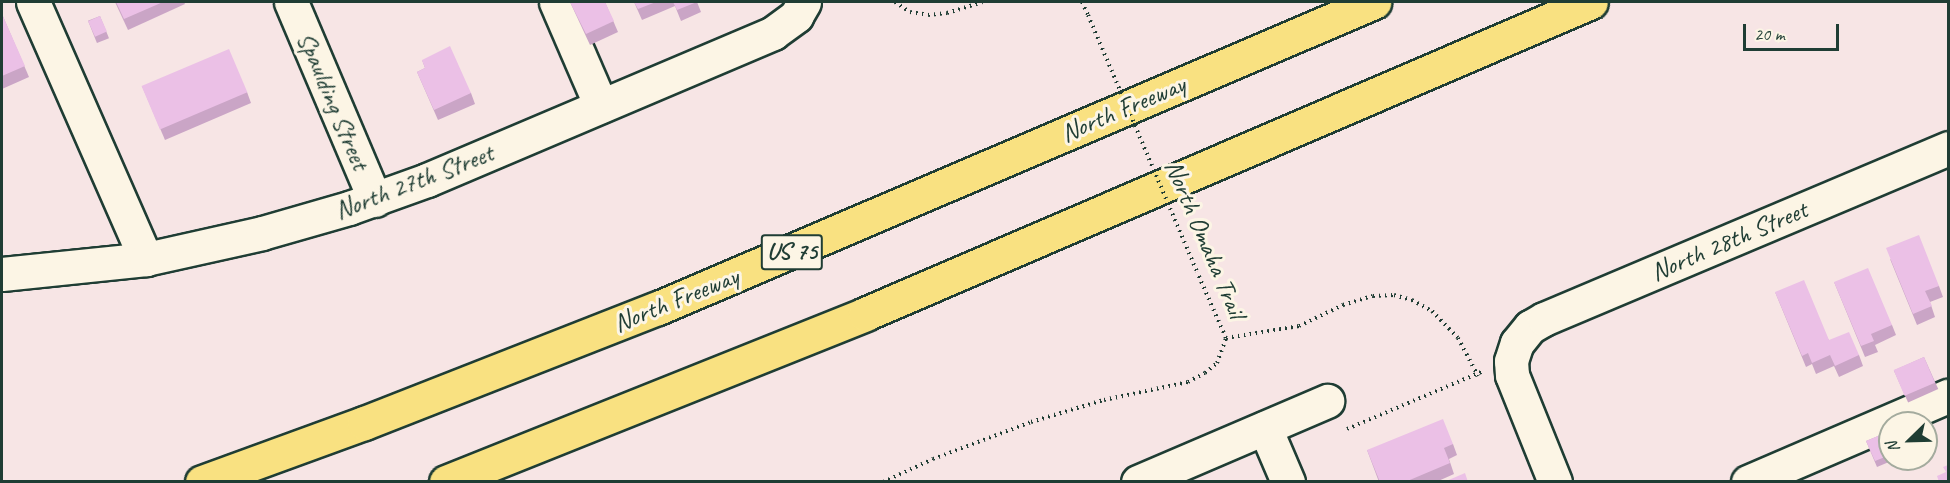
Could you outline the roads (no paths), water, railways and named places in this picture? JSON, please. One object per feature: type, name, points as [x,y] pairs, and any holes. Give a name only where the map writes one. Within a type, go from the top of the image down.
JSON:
[{"type":"highway","name":"North Freeway","points":[[202,482],[364,423],[658,308],[1374,2]]},
{"type":"highway","points":[[446,482],[865,314],[1591,2]]},
{"type":"street","points":[[33,2],[146,259]]},
{"type":"street","name":"Spaulding Street","points":[[291,2],[375,200]]},
{"type":"street","points":[[556,2],[602,106]]},
{"type":"street","name":"North 27th Street","points":[[2,274],[146,259],[262,233],[375,200],[773,33],[788,23],[802,6]]},
{"type":"street","name":"North 28th Street","points":[[1555,482],[1514,382],[1512,361],[1517,344],[1530,327],[1544,319],[1948,148]]},
{"type":"street","points":[[1748,482],[1948,396]]},
{"type":"street","points":[[1138,482],[1327,401]]},
{"type":"street","points":[[1264,428],[1288,482]]}]
